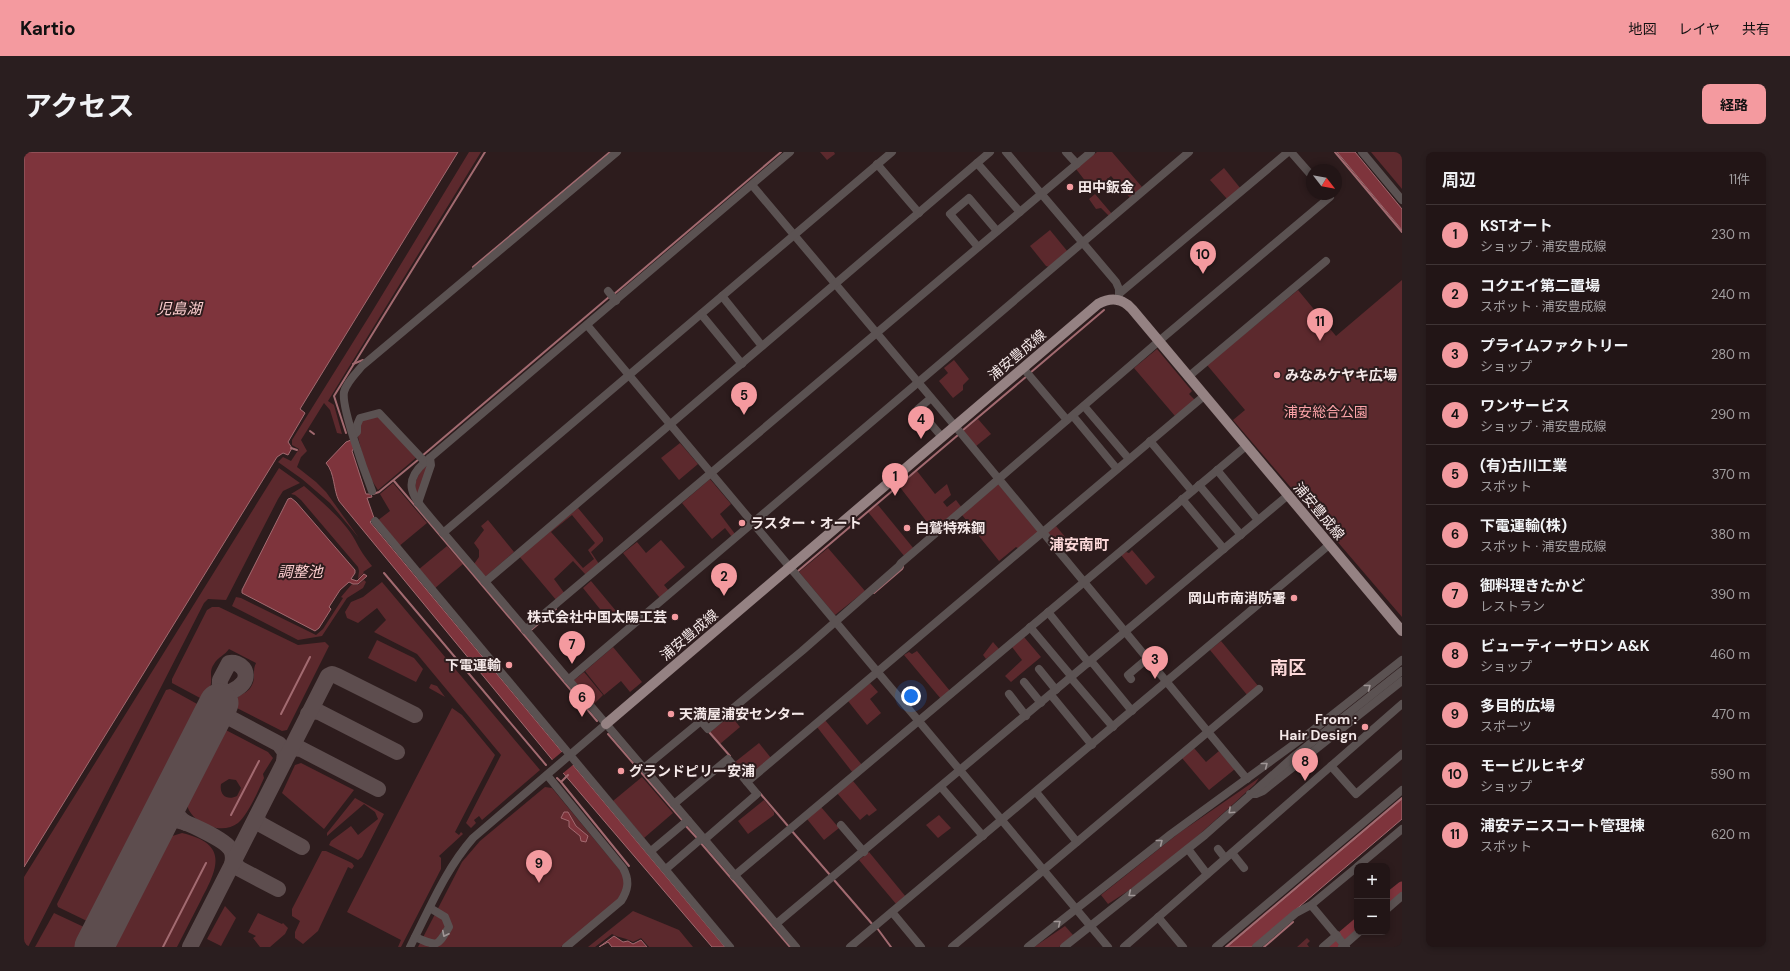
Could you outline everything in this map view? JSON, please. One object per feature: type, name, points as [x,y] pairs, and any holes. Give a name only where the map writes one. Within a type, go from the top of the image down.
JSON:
[{"type":"main road","name":"浦安豊成線","points":[[606,724],[955,426],[1027,372],[1098,304],[1105,300],[1119,296],[1159,341],[1287,496],[1402,631]]},
{"type":"street","points":[[372,490],[353,436],[344,393],[346,388],[362,366],[617,152]]},
{"type":"street","points":[[790,152],[775,161],[752,185],[612,296],[587,325],[424,459],[413,476],[411,485],[412,494],[418,503],[644,768],[674,804],[685,822],[796,947]]},
{"type":"street","points":[[443,533],[892,152]]},
{"type":"street","points":[[485,582],[990,152]]},
{"type":"street","points":[[1006,152],[1118,286],[1119,296]]},
{"type":"street","points":[[1066,152],[1076,164]]},
{"type":"street","points":[[526,630],[1091,152]]},
{"type":"street","points":[[568,680],[1189,152]]},
{"type":"street","points":[[1119,296],[1288,152]]},
{"type":"street","points":[[1291,152],[1306,169]]},
{"type":"street","points":[[1362,152],[1402,200]]},
{"type":"street","points":[[977,163],[1020,212]]},
{"type":"street","points":[[877,164],[919,213]]},
{"type":"street","points":[[752,185],[955,426],[1209,731],[1247,779]]},
{"type":"street","points":[[978,247],[950,214],[969,198],[997,231]]},
{"type":"street","points":[[644,768],[701,721],[708,729],[1159,341],[1326,200]]},
{"type":"street","points":[[1188,377],[1326,261]]},
{"type":"street","points":[[722,296],[762,346]]},
{"type":"street","points":[[701,314],[742,364]]},
{"type":"street","points":[[587,325],[1003,819],[1108,947]]},
{"type":"street","points":[[1027,372],[1118,469]]},
{"type":"street","points":[[747,782],[1204,396]]},
{"type":"street","points":[[931,398],[918,409],[942,437]]},
{"type":"street","points":[[1084,406],[1129,459]]},
{"type":"street","points":[[353,436],[357,432],[357,425],[360,418],[379,413],[385,417],[431,465],[418,503]]},
{"type":"street","points":[[1150,441],[1192,491]]},
{"type":"street","points":[[734,876],[1246,446]]},
{"type":"street","points":[[1217,470],[1258,520]]},
{"type":"street","points":[[1199,485],[1241,535]]},
{"type":"street","points":[[776,924],[942,788],[961,770],[1041,703],[1053,695],[1287,496]]},
{"type":"street","points":[[1182,499],[1224,549]]},
{"type":"street","points":[[375,521],[730,947]]},
{"type":"street","points":[[850,947],[1003,819],[1037,793],[1329,545]]},
{"type":"street","points":[[1049,613],[1132,711]]},
{"type":"street","points":[[1031,628],[1113,727]]},
{"type":"street","points":[[1131,679],[1128,674],[1148,658]]},
{"type":"street","points":[[1028,947],[1171,834],[1247,779],[1402,660]]},
{"type":"street","points":[[1039,669],[1053,695],[1092,745]]},
{"type":"street","points":[[1064,947],[1188,849],[1250,794],[1390,685],[1402,671]]},
{"type":"street","points":[[1390,685],[1402,681]]},
{"type":"street","points":[[1024,682],[1041,703]]},
{"type":"street","points":[[952,947],[1260,689]]},
{"type":"street","points":[[1009,694],[1026,716]]},
{"type":"street","points":[[1128,946],[1158,917],[1402,704]]},
{"type":"street","points":[[410,947],[453,864],[468,844],[606,724]]},
{"type":"street","points":[[1331,766],[1356,794],[1402,754]]},
{"type":"street","points":[[666,869],[757,794],[728,759],[674,804]]},
{"type":"street","points":[[546,775],[623,868],[628,883],[626,893],[621,901],[566,947]]},
{"type":"street","points":[[942,788],[983,836]]},
{"type":"street","points":[[1216,947],[1402,790]]},
{"type":"street","points":[[1037,793],[1077,842]]},
{"type":"street","points":[[651,851],[685,822]]},
{"type":"street","points":[[841,825],[864,852]]},
{"type":"street","points":[[1361,863],[1402,829]]},
{"type":"street","points":[[1188,849],[1207,874]]},
{"type":"street","points":[[1218,849],[1244,868]]},
{"type":"street","points":[[1256,947],[1296,913],[1311,905],[1354,869]]},
{"type":"street","points":[[1390,906],[1402,896]]},
{"type":"street","points":[[1311,905],[1342,942]]},
{"type":"street","points":[[415,937],[434,945],[439,944],[449,927],[448,921],[443,915],[430,908]]},
{"type":"street","points":[[892,912],[921,947]]},
{"type":"street","points":[[1158,917],[1183,947]]},
{"type":"street","points":[[1322,947],[1342,942],[1354,935]]},
{"type":"green space","points":[[469,152],[481,152],[328,401],[334,405],[342,434],[337,433],[330,410],[324,403],[301,440],[307,451],[301,457],[297,467],[326,492],[359,538],[330,503],[302,479],[278,462],[283,457],[291,461],[299,449],[292,445],[292,440]]},
{"type":"green space","points":[[820,152],[834,152],[835,154],[827,160]]},
{"type":"green space","points":[[1097,152],[1112,152],[1142,187],[1130,198],[1111,176],[1093,191],[1076,169]]},
{"type":"green space","points":[[1371,152],[1402,152],[1402,189]]},
{"type":"green space","points":[[1224,168],[1241,189],[1228,200],[1210,180]]},
{"type":"green space","points":[[1095,194],[1112,214],[1109,216],[1101,208],[1096,209],[1089,199]]},
{"type":"green space","points":[[1050,230],[1068,252],[1049,267],[1046,266],[1030,246]]},
{"type":"green space","name":"浦安総合公園","points":[[1402,280],[1402,617],[1233,420],[1245,410],[1207,365],[1298,290],[1336,336]]},
{"type":"green space","points":[[1157,349],[1192,391],[1189,394],[1195,400],[1175,416],[1134,368]]},
{"type":"green space","points":[[954,360],[969,379],[963,385],[963,390],[953,398],[939,381],[948,373],[944,368]]},
{"type":"green space","points":[[378,415],[417,457],[378,490],[367,473],[358,437],[360,422]]},
{"type":"green space","points":[[978,419],[991,434],[975,447],[963,431]]},
{"type":"green space","points":[[680,443],[698,464],[679,480],[661,458]]},
{"type":"green space","points":[[428,464],[419,497],[415,488],[417,479]]},
{"type":"green space","points":[[279,468],[300,483],[283,491],[226,600],[208,599],[204,603],[28,947],[24,947],[24,877]]},
{"type":"green space","points":[[917,471],[935,494],[947,484],[951,495],[943,502],[947,507],[956,500],[962,508],[934,531],[899,486]]},
{"type":"green space","points":[[710,479],[731,504],[720,514],[735,534],[732,537],[725,528],[712,539],[682,503]]},
{"type":"green space","points":[[393,483],[427,523],[398,547],[377,521],[390,511],[380,494]]},
{"type":"green space","points":[[998,484],[1039,532],[1019,549],[1016,547],[999,561],[962,515]]},
{"type":"green space","points":[[304,486],[332,511],[351,533],[372,566],[363,572],[364,573],[358,579],[358,567],[301,500],[295,495],[291,494]]},
{"type":"green space","points":[[878,505],[914,549],[905,557],[868,512]]},
{"type":"green space","points":[[578,508],[603,538],[603,541],[591,552],[599,564],[586,575],[573,561],[554,579],[565,594],[557,601],[519,556]],"holes":[[[572,515],[595,543],[588,550],[594,559],[583,568],[551,532]]]},
{"type":"green space","points":[[488,520],[514,552],[485,577],[474,564],[479,557],[479,550],[474,543],[484,530],[481,526]]},
{"type":"green space","points":[[1056,526],[1066,538],[1057,545],[1047,533]]},
{"type":"green space","points":[[661,540],[685,567],[664,585],[669,591],[660,598],[623,553],[637,542],[646,553]]},
{"type":"green space","points":[[447,546],[463,564],[434,589],[418,570]]},
{"type":"green space","points":[[828,548],[865,591],[835,615],[799,572]]},
{"type":"green space","points":[[1132,550],[1155,577],[1146,585],[1121,555],[1126,552],[1129,553]]},
{"type":"green space","points":[[364,580],[366,582],[363,588],[347,598],[322,636],[298,640],[232,606],[236,597],[241,598],[316,635],[323,629],[343,598],[341,597],[352,584],[358,585]]},
{"type":"green space","points":[[591,581],[616,611],[608,619],[583,588]]},
{"type":"green space","points":[[382,582],[540,770],[482,820],[479,816],[474,820],[476,823],[471,828],[466,823],[501,755],[417,654],[374,632],[386,620],[377,608],[358,623],[347,618],[345,612],[351,602],[363,597]]},
{"type":"green space","points":[[212,607],[219,607],[298,645],[325,642],[329,646],[287,730],[282,731],[233,706],[238,697],[248,691],[251,687],[254,679],[254,668],[256,663],[229,649],[212,667],[211,685],[202,699],[172,683],[172,679],[207,610]]},
{"type":"green space","points":[[1024,637],[1041,657],[1011,682],[1005,676],[1022,660],[1012,647]]},
{"type":"green space","points":[[377,640],[414,658],[423,669],[416,682],[368,658]]},
{"type":"green space","points":[[1221,641],[1259,687],[1248,696],[1210,650]]},
{"type":"green space","points":[[993,642],[999,649],[986,659],[983,655]]},
{"type":"green space","points":[[613,647],[642,682],[630,692],[621,681],[604,695],[585,671]]},
{"type":"green space","points":[[917,651],[950,691],[941,699],[904,655],[909,652],[912,654]]},
{"type":"green space","points":[[584,672],[603,695],[593,705],[573,681]]},
{"type":"green space","points":[[870,683],[878,692],[870,699],[881,713],[867,725],[848,701]]},
{"type":"green space","points":[[431,684],[437,686],[445,697],[429,688]]},
{"type":"green space","points":[[170,689],[199,705],[89,922],[58,907],[57,904],[166,690]]},
{"type":"green space","points":[[452,708],[462,715],[495,755],[455,832],[459,835],[461,832],[463,834],[439,856],[441,858],[441,869],[401,947],[398,947],[401,940],[347,912]]},
{"type":"green space","points":[[729,717],[732,717],[740,727],[720,744],[710,732]]},
{"type":"green space","points":[[825,720],[862,765],[853,773],[817,727]]},
{"type":"green space","points":[[222,728],[268,752],[273,758],[263,774],[264,778],[249,809],[238,823],[232,826],[217,828],[197,819],[187,806],[189,793]],"holes":[[[229,779],[236,780],[241,788],[237,796],[230,798],[224,796],[221,791],[221,784]]]},
{"type":"green space","points":[[759,743],[771,758],[748,778],[735,762]]},
{"type":"green space","points":[[1194,748],[1206,762],[1219,751],[1235,769],[1209,790],[1182,758]]},
{"type":"green space","points":[[301,763],[354,790],[324,829],[282,793],[295,765]]},
{"type":"green space","points":[[642,777],[673,813],[644,838],[613,801]]},
{"type":"green space","points":[[1259,778],[1255,784],[1184,848],[1128,891],[1108,904],[1101,895],[1179,833]]},
{"type":"green space","points":[[853,781],[877,810],[869,816],[867,814],[860,820],[837,793]]},
{"type":"green space","points":[[545,787],[552,788],[623,874],[626,884],[618,900],[561,947],[418,947],[462,862],[480,841]]},
{"type":"green space","points":[[355,798],[384,814],[362,857],[358,860],[329,845],[331,841],[351,826],[358,835],[378,819],[375,812],[364,804],[327,836],[327,833]]},
{"type":"green space","points":[[764,800],[774,812],[774,815],[748,834],[738,821]]},
{"type":"green space","points":[[821,807],[839,828],[824,840],[807,819]]},
{"type":"green space","points":[[939,815],[951,828],[938,838],[926,825]]},
{"type":"green space","points":[[182,833],[197,838],[207,844],[213,851],[216,859],[212,878],[177,947],[111,947],[164,842],[169,837]]},
{"type":"green space","points":[[322,851],[326,851],[352,863],[354,866],[352,869],[348,867],[318,931],[303,944],[295,938],[295,932],[300,921],[292,916],[292,909]]},
{"type":"green space","points":[[869,852],[906,897],[897,905],[859,860]]},
{"type":"green space","points":[[225,906],[236,918],[221,946],[207,939]]},
{"type":"green space","points":[[633,911],[679,930],[693,947],[649,947],[641,938],[633,942],[612,934],[595,947],[588,947]]},
{"type":"green space","points":[[54,913],[86,928],[77,947],[35,947]]},
{"type":"green space","points":[[258,913],[282,924],[283,923],[288,928],[285,934],[270,947],[260,947],[253,938],[256,936],[248,932]]},
{"type":"green space","points":[[1065,926],[1073,935],[1059,947],[1034,947]]},
{"type":"green space","points":[[1307,938],[1310,941],[1307,944],[1309,947],[1297,947]]},
{"type":"water","name":"児島湖","points":[[24,152],[458,152],[300,409],[305,413],[288,442],[292,448],[288,455],[283,453],[277,457],[24,867]]},
{"type":"water","points":[[1337,152],[1355,152],[1402,209],[1402,230]]},
{"type":"water","points":[[351,440],[354,448],[352,451],[366,494],[371,494],[372,497],[367,498],[374,518],[370,522],[725,947],[712,947],[564,774],[339,501],[331,471],[326,463],[346,442]]},
{"type":"water","name":"調整池","points":[[291,498],[355,570],[355,573],[351,579],[357,581],[364,574],[367,576],[358,584],[349,582],[340,590],[329,607],[331,609],[319,628],[315,631],[242,593],[242,590],[288,499]]},
{"type":"water","points":[[1402,799],[1402,819],[1252,947],[1227,947]]},
{"type":"water","points":[[564,812],[568,812],[576,826],[588,836],[586,842],[581,841],[580,836],[569,827],[569,821],[561,818]]},
{"type":"water","points":[[614,936],[623,942],[628,941],[633,944],[641,940],[647,947],[612,947],[608,942],[599,947]]},
{"type":"pier","points":[[563,751],[574,764],[562,774],[551,761]]},
{"type":"waterway","points":[[346,433],[334,396],[485,152]]},
{"type":"waterway","points":[[473,267],[610,152]]},
{"type":"waterway","points":[[613,295],[781,152]]},
{"type":"waterway","points":[[1335,152],[1402,232]]},
{"type":"waterway","points":[[422,456],[609,297]]},
{"type":"waterway","points":[[1030,373],[1104,310]]},
{"type":"waterway","points":[[353,364],[363,360]]},
{"type":"waterway","points":[[963,430],[1027,376]]},
{"type":"waterway","points":[[310,431],[314,434]]},
{"type":"waterway","points":[[798,571],[958,435]]},
{"type":"waterway","points":[[291,448],[297,450]]},
{"type":"waterway","points":[[373,494],[379,492],[419,459]]},
{"type":"waterway","points":[[394,481],[597,721]]},
{"type":"waterway","points":[[874,593],[903,567]]},
{"type":"waterway","points":[[384,573],[546,765]]},
{"type":"waterway","points":[[531,630],[556,609]]},
{"type":"waterway","points":[[281,714],[310,657]]},
{"type":"waterway","points":[[709,732],[730,756]]},
{"type":"waterway","points":[[608,734],[683,821]]},
{"type":"waterway","points":[[231,815],[259,761]]},
{"type":"waterway","points":[[568,775],[561,782],[629,866]]},
{"type":"waterway","points":[[557,778],[561,782]]},
{"type":"waterway","points":[[759,792],[788,826]]},
{"type":"waterway","points":[[1226,947],[1402,798]]},
{"type":"waterway","points":[[685,825],[697,838]]},
{"type":"waterway","points":[[791,830],[830,875]]},
{"type":"waterway","points":[[700,842],[790,947]]},
{"type":"waterway","points":[[163,947],[206,863]]},
{"type":"waterway","points":[[834,880],[873,925]]},
{"type":"waterway","points":[[1390,897],[1402,887]]},
{"type":"waterway","points":[[1264,947],[1293,922]]},
{"type":"waterway","points":[[1330,947],[1354,927]]},
{"type":"waterway","points":[[877,928],[891,947]]},
{"type":"taxiway","points":[[229,663],[237,664],[243,668],[246,675],[243,683],[225,696],[219,703],[220,680],[229,663]]},
{"type":"taxiway","points":[[190,947],[328,676],[332,674],[337,676],[415,715]]},
{"type":"taxiway","points":[[215,710],[279,744],[285,752],[284,762]]},
{"type":"taxiway","points":[[308,714],[312,711],[319,712],[397,752]]},
{"type":"taxiway","points":[[290,751],[294,748],[301,749],[378,789]]},
{"type":"taxiway","points":[[176,787],[173,798],[175,812],[181,820],[186,823]]},
{"type":"taxiway","points":[[257,816],[258,822],[262,825],[302,847]]},
{"type":"taxiway","points":[[153,832],[162,824],[171,820],[186,823],[213,836],[228,846],[233,854],[232,865]]},
{"type":"taxiway","points":[[235,859],[235,865],[240,869],[278,889]]},
{"type":"runway","points":[[94,947],[219,703]]},
{"type":"place","name":"田中鈑金","points":[[1070,187]]},
{"type":"place","name":"モービルヒキダ","points":[[1203,274]]},
{"type":"place","name":"浦安テニスコート管理棟","points":[[1320,341]]},
{"type":"place","name":"みなみケヤキ広場","points":[[1277,375]]},
{"type":"place","name":"(有)古川工業","points":[[744,415]]},
{"type":"place","name":"ワンサービス","points":[[921,439]]},
{"type":"place","name":"KSTオート","points":[[895,496]]},
{"type":"place","name":"ラスター・オート","points":[[742,523]]},
{"type":"place","name":"白鷲特殊鋼","points":[[907,528]]},
{"type":"place","name":"コクエイ第二置場","points":[[724,596]]},
{"type":"place","name":"岡山市南消防署","points":[[1294,598]]},
{"type":"place","name":"株式会社中国太陽工芸","points":[[675,617]]},
{"type":"place","name":"御料理きたかど","points":[[572,664]]},
{"type":"place","name":"下電運輸","points":[[509,665]]},
{"type":"place","name":"プライムファクトリー","points":[[1155,679]]},
{"type":"place","name":"天満屋浦安センター","points":[[671,714]]},
{"type":"place","name":"下電運輸(株)","points":[[582,717]]},
{"type":"place","name":"From : Hair Design","points":[[1365,727]]},
{"type":"place","name":"グランドピリー安浦","points":[[621,771]]},
{"type":"place","name":"ビューティーサロン A&K","points":[[1305,781]]},
{"type":"place","name":"多目的広場","points":[[539,883]]},
{"type":"district","name":"浦安南町","points":[[1079,545]]},
{"type":"district","name":"南区","points":[[1288,668]]}]
